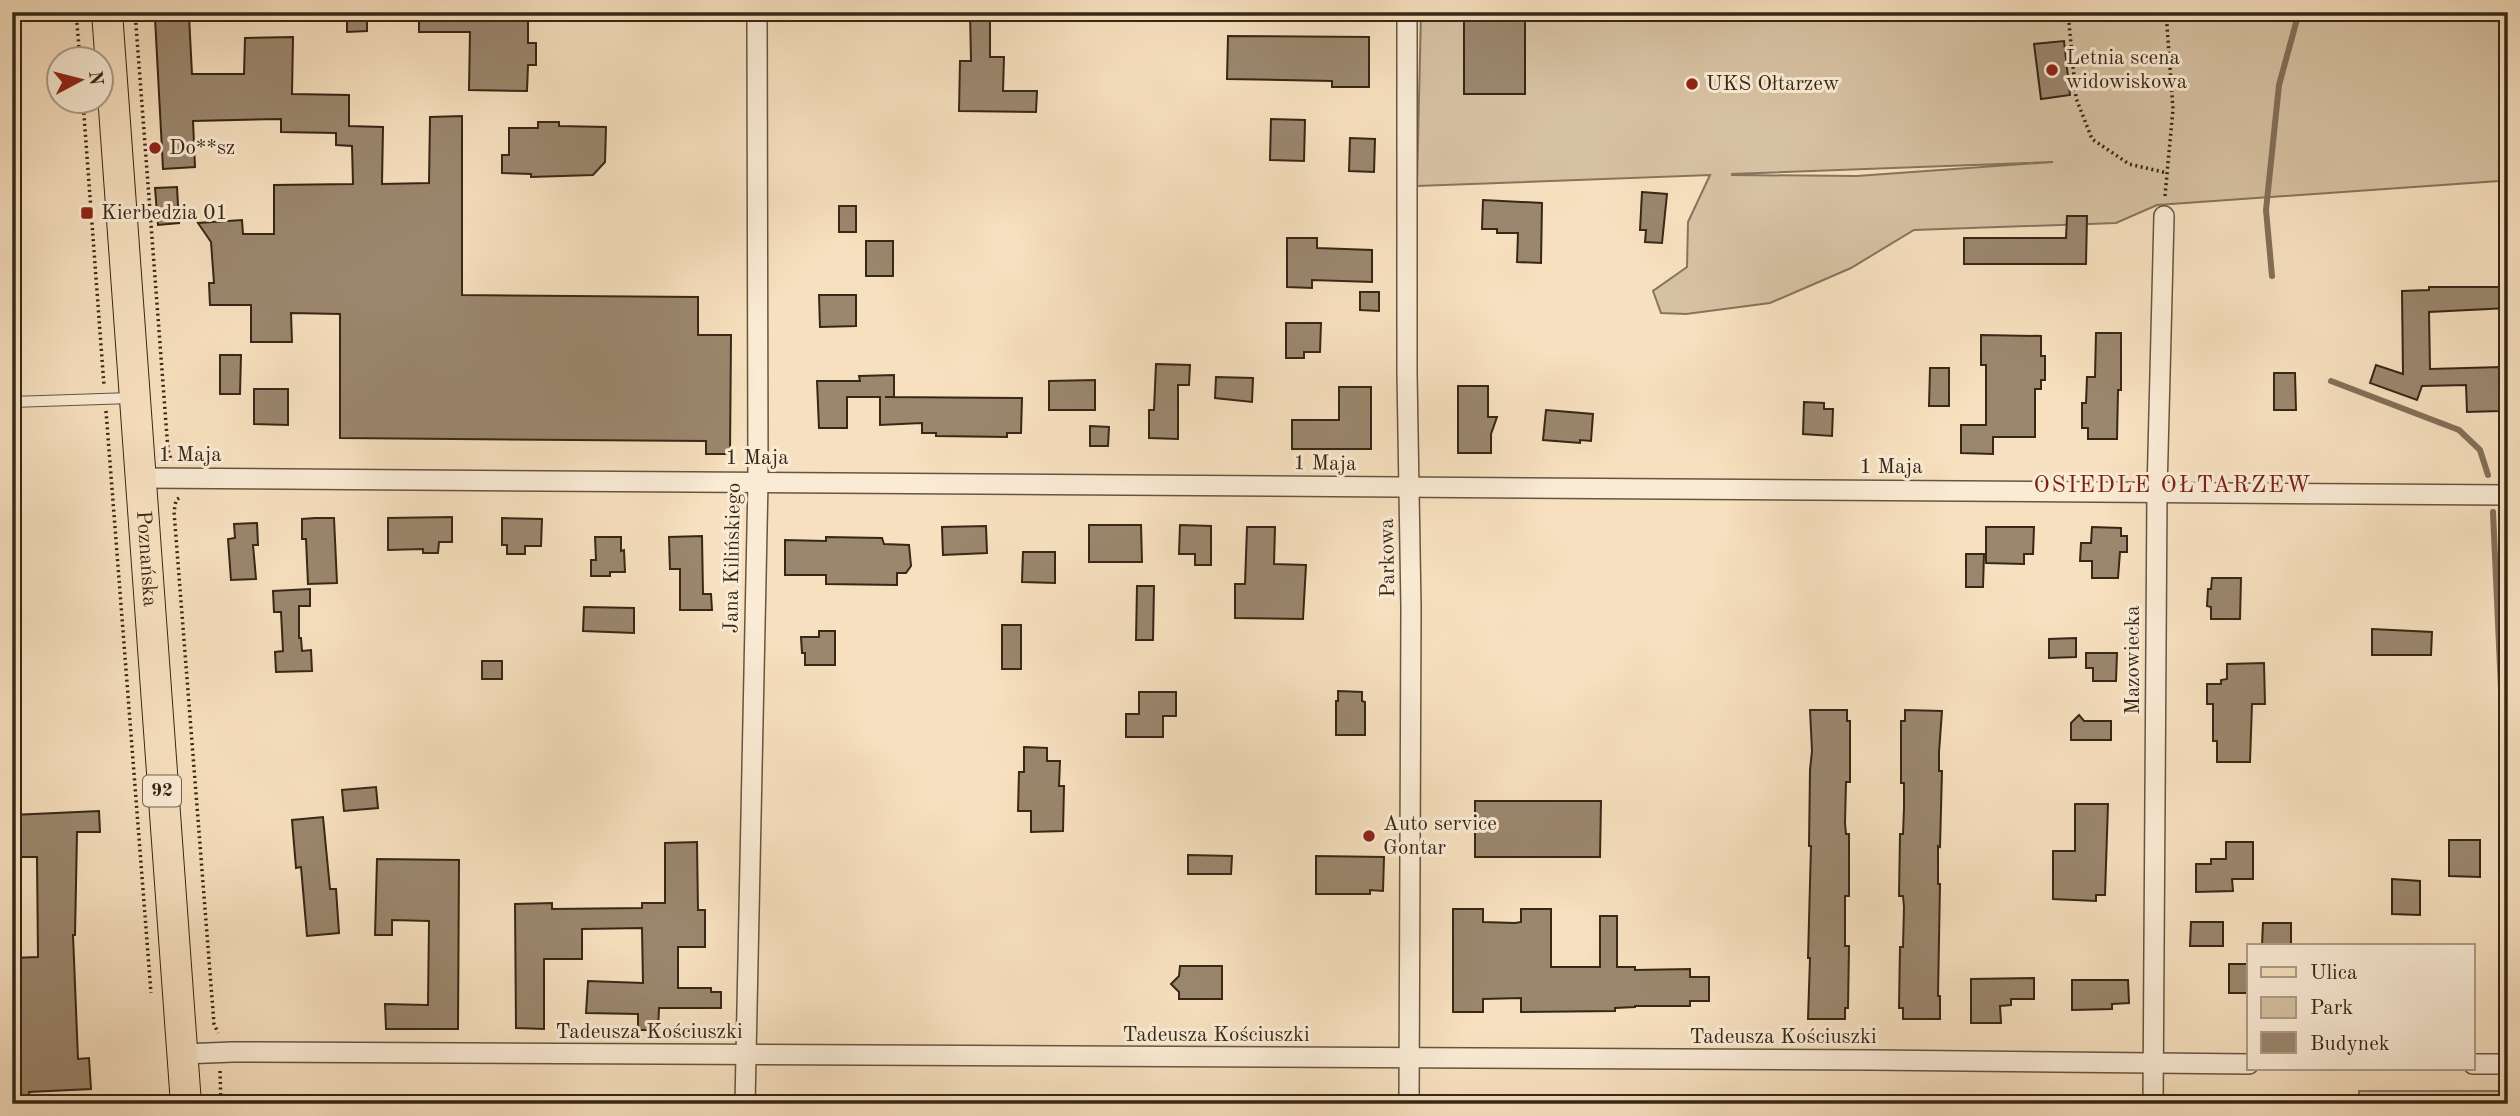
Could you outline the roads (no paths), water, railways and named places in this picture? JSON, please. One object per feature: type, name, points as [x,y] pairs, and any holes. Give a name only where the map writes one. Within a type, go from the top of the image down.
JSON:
[{"type":"main road","name":"Poznańska","points":[[107,12],[186,1104]]},
{"type":"street","name":"Jana Kilińskiego","points":[[745,1104],[758,481],[757,12]]},
{"type":"street","name":"Parkowa","points":[[1406,12],[1410,487],[1409,1104]]},
{"type":"street","name":"Mazowiecka","points":[[2153,1104],[2157,492],[2164,216]]},
{"type":"street","name":"1 Maja","points":[[141,478],[2508,495]]},
{"type":"street","name":"Tadeusza Kościuszki","points":[[182,1054],[233,1052],[2247,1064]]},
{"type":"street","points":[[2474,1064],[2508,1065]]},
{"type":"lane","points":[[12,402],[135,398]]},
{"type":"waterway","points":[[2272,276],[2266,210],[2279,85],[2299,12]]},
{"type":"waterway","points":[[2331,381],[2459,430],[2480,450],[2488,475]]},
{"type":"waterway","points":[[2493,512],[2508,844]]},
{"type":"place","name":"Letnia scena widowiskowa","points":[[2052,70]]},
{"type":"place","name":"UKS Ołtarzew","points":[[1692,84]]},
{"type":"place","name":"Do**sz","points":[[155,148]]},
{"type":"place","name":"Kierbedzia 01","points":[[87,213]]},
{"type":"place","name":"Auto service Gontar","points":[[1369,836]]},
{"type":"district","name":"OSIEDLE OŁTARZEW","points":[[2173,485]]}]
